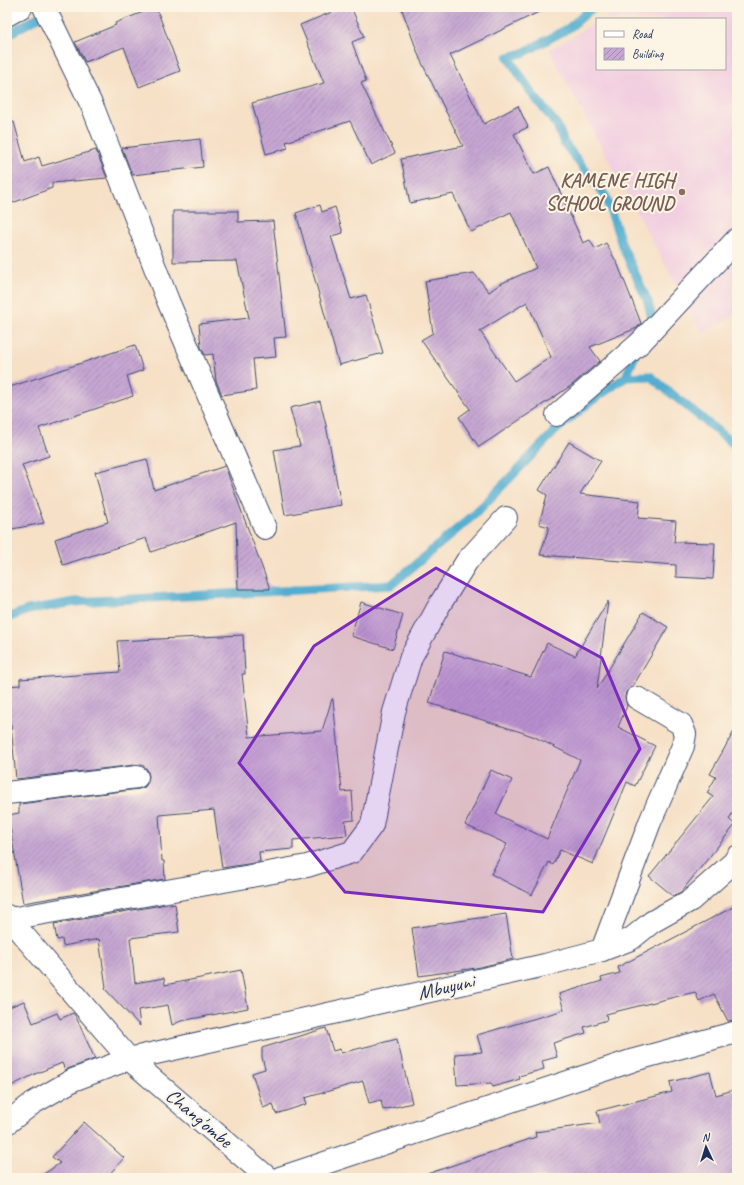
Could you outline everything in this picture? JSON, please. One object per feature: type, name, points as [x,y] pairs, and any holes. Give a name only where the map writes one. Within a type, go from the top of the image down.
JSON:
[{"type":"street","points":[[7,15],[20,7]]},
{"type":"street","points":[[44,7],[94,110],[168,301],[265,528]]},
{"type":"street","points":[[557,415],[640,342],[737,239]]},
{"type":"street","points":[[9,918],[307,866],[352,852],[372,825],[394,712],[411,657],[440,604],[467,561],[506,518]]},
{"type":"street","points":[[602,950],[650,822],[682,746],[685,734],[681,724],[637,698]]},
{"type":"street","points":[[7,793],[137,777]]},
{"type":"street","name":"Mbuyuni","points":[[7,1123],[33,1103],[73,1080],[129,1059],[545,965],[602,950],[631,939],[652,922],[691,900],[734,862],[737,857]]},
{"type":"street","name":"Chang'ombe","points":[[9,918],[129,1059],[268,1178]]},
{"type":"street","points":[[280,1178],[634,1060],[737,1032]]},
{"type":"highlighted area","points":[[436,568],[602,658],[640,749],[543,912],[345,892],[239,763],[314,646]]},
{"type":"shaded area","name":"KAMENE HIGH SCHOOL GROUND","points":[[623,7],[737,7],[737,315],[702,333],[549,50],[596,23],[596,70],[726,70],[726,18],[605,18]]},
{"type":"building","points":[[156,7],[180,71],[139,87],[124,47],[85,62],[75,42],[116,25],[115,23]]},
{"type":"building","points":[[344,7],[351,7],[364,37],[352,42],[366,81],[361,83],[395,153],[371,165],[350,121],[286,142],[288,148],[266,154],[252,103],[324,83],[300,25]]},
{"type":"building","points":[[401,7],[549,7],[450,55],[484,124],[518,106],[528,127],[514,134],[534,174],[549,167],[583,243],[590,240],[595,249],[606,243],[618,265],[641,323],[637,328],[590,347],[600,361],[572,385],[479,447],[459,417],[470,409],[421,340],[433,333],[425,281],[474,273],[489,292],[500,284],[536,268],[511,212],[471,232],[453,194],[410,203],[401,159],[463,146],[420,59]],"holes":[[[527,302],[551,357],[514,381],[480,331]]]},
{"type":"building","points":[[14,122],[25,162],[39,157],[42,166],[96,150],[107,178],[52,183],[52,188],[7,205],[7,123]]},
{"type":"building","points":[[200,139],[203,167],[132,175],[122,148]]},
{"type":"building","points":[[320,205],[322,212],[335,207],[343,233],[331,236],[351,299],[366,295],[383,353],[339,365],[296,213]]},
{"type":"building","points":[[173,211],[238,211],[238,222],[273,221],[286,337],[274,338],[276,357],[253,359],[256,390],[222,395],[216,381],[213,354],[205,355],[201,347],[199,324],[249,318],[237,261],[173,262]]},
{"type":"building","points":[[135,345],[143,370],[127,376],[133,396],[39,428],[49,456],[22,465],[44,523],[7,530],[7,388]]},
{"type":"building","points":[[320,401],[341,505],[285,515],[274,450],[300,446],[290,408]]},
{"type":"building","points":[[569,442],[601,461],[580,494],[640,501],[638,518],[676,521],[674,542],[715,543],[713,579],[676,577],[676,565],[540,555],[549,527],[539,524],[547,495],[539,490]]},
{"type":"building","points":[[147,459],[154,490],[225,466],[270,589],[238,589],[236,522],[151,552],[146,538],[63,565],[55,539],[108,522],[95,472]]},
{"type":"building","points":[[608,601],[597,689],[643,612],[668,627],[633,686],[626,692],[625,698],[627,706],[618,727],[655,746],[635,786],[627,782],[593,864],[560,850],[553,865],[549,862],[532,895],[491,874],[507,844],[465,825],[491,770],[512,780],[496,814],[547,839],[580,760],[535,737],[429,703],[445,651],[531,677],[547,643],[575,656]]},
{"type":"building","points":[[361,602],[403,615],[393,649],[351,636]]},
{"type":"building","points":[[243,635],[245,674],[242,674],[249,737],[322,731],[333,699],[342,792],[352,791],[354,820],[345,821],[347,835],[293,840],[293,849],[259,852],[260,862],[222,868],[214,810],[159,815],[162,861],[164,861],[165,879],[23,903],[8,815],[19,813],[19,804],[139,789],[145,787],[149,776],[147,769],[142,765],[135,765],[16,779],[11,725],[8,726],[7,686],[20,685],[20,679],[120,672],[117,641]]},
{"type":"building","points":[[737,726],[737,810],[735,809],[729,819],[735,825],[681,892],[673,896],[649,876],[713,797],[707,793],[716,777],[710,774]]},
{"type":"building","points":[[167,904],[175,904],[179,932],[130,938],[135,983],[164,978],[165,985],[241,970],[248,1008],[181,1021],[172,1025],[168,1005],[138,1010],[140,1026],[105,989],[106,987],[99,939],[63,946],[62,939],[57,940],[54,924]]},
{"type":"building","points":[[737,905],[737,1020],[728,1021],[714,994],[699,1001],[695,992],[606,1014],[607,1020],[584,1027],[586,1033],[553,1043],[557,1057],[542,1061],[544,1069],[519,1076],[520,1079],[493,1087],[491,1083],[457,1085],[455,1054],[482,1052],[477,1035],[564,1010],[559,994],[602,981],[601,978],[620,973],[618,967]]},
{"type":"building","points":[[506,914],[513,959],[476,968],[419,976],[412,928]]},
{"type":"building","points":[[24,1001],[33,1023],[57,1013],[60,1019],[73,1013],[95,1059],[65,1070],[62,1063],[7,1088],[7,1008]]},
{"type":"building","points":[[326,1028],[333,1051],[340,1049],[341,1053],[397,1039],[412,1103],[383,1110],[381,1100],[369,1103],[363,1081],[305,1098],[307,1104],[276,1114],[273,1104],[263,1108],[252,1073],[265,1069],[262,1057],[262,1048]]},
{"type":"building","points":[[710,1072],[716,1095],[737,1089],[737,1178],[428,1178],[427,1174],[536,1137],[535,1132],[600,1123],[597,1111],[672,1092],[670,1082]]},
{"type":"building","points":[[84,1122],[124,1158],[106,1178],[38,1178],[60,1163],[52,1157]]},
{"type":"waterway","points":[[593,7],[569,28],[523,53],[508,57],[533,95],[557,125],[564,143],[606,197],[622,245],[648,302],[653,323],[652,325]]},
{"type":"waterway","points":[[7,35],[47,12]]},
{"type":"waterway","points":[[626,377],[635,355]]},
{"type":"waterway","points":[[7,618],[28,610],[75,602],[391,585],[475,514],[556,430],[591,401],[626,377],[650,376],[737,447]]},
{"type":"place","name":"KAMENE HIGH SCHOOL GROUND","points":[[682,192]]}]
